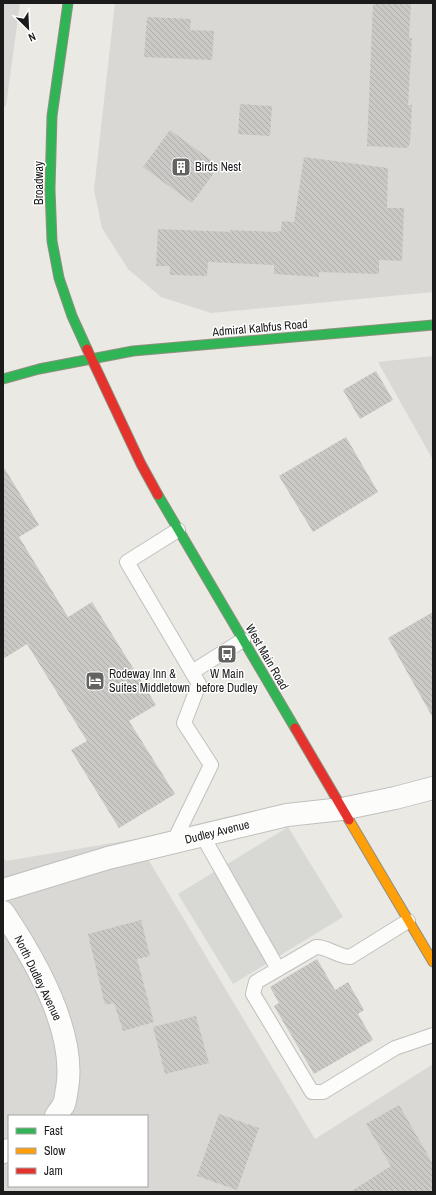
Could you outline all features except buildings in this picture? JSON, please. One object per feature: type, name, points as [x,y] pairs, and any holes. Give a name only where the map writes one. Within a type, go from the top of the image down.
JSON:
[{"type":"main road","name":"Broadway","points":[[68,3],[52,116],[50,189],[52,241],[59,278],[72,316],[90,358]]},
{"type":"main road","name":"Admiral Kalbfus Road","points":[[3,379],[39,369],[90,358],[133,351],[433,325]]},
{"type":"main road","name":"West Main Road","points":[[90,358],[141,464],[178,530],[433,962]]},
{"type":"street","name":"Dudley Avenue","points":[[3,890],[108,858],[287,815],[342,809],[433,788]]},
{"type":"street","name":"North Dudley Avenue","points":[[3,912],[38,972],[57,1011],[64,1036],[69,1061],[68,1082],[65,1103],[57,1115]]},
{"type":"lane","points":[[173,843],[211,765],[184,723],[199,684],[128,562],[178,530]]},
{"type":"lane","points":[[192,672],[243,640]]},
{"type":"lane","points":[[202,836],[278,969]]},
{"type":"lane","points":[[408,921],[350,957],[343,957],[323,947],[316,947],[256,982],[253,994],[312,1092],[323,1092],[395,1048],[433,1035]]},
{"type":"shaded area","points":[[3,3],[20,3],[6,106],[3,107]]},
{"type":"shaded area","points":[[115,3],[433,3],[433,292],[211,313],[161,297],[128,269],[102,228],[94,190]]},
{"type":"shaded area","points":[[433,356],[433,460],[378,362]]},
{"type":"shaded area","points":[[288,827],[343,917],[233,984],[178,894]]},
{"type":"shaded area","points":[[136,839],[315,1139],[433,1064],[433,1192],[3,1192],[3,857],[6,861]]},
{"type":"traffic: fast","points":[[68,3],[52,116],[50,189],[52,241],[59,278],[72,316],[87,349]]},
{"type":"traffic: fast","points":[[3,379],[39,369],[133,351],[433,325]]},
{"type":"traffic: fast","points":[[158,495],[295,728]]},
{"type":"traffic: slow","points":[[349,820],[433,962]]},
{"type":"traffic: jam","points":[[87,349],[141,464],[158,495]]},
{"type":"traffic: jam","points":[[295,728],[349,820]]},
{"type":"place","name":"Birds Nest","points":[[181,167]]},
{"type":"place","name":"W Main before Dudley","points":[[227,654]]},
{"type":"place","name":"Rodeway Inn & Suites Middletown","points":[[95,681]]}]
